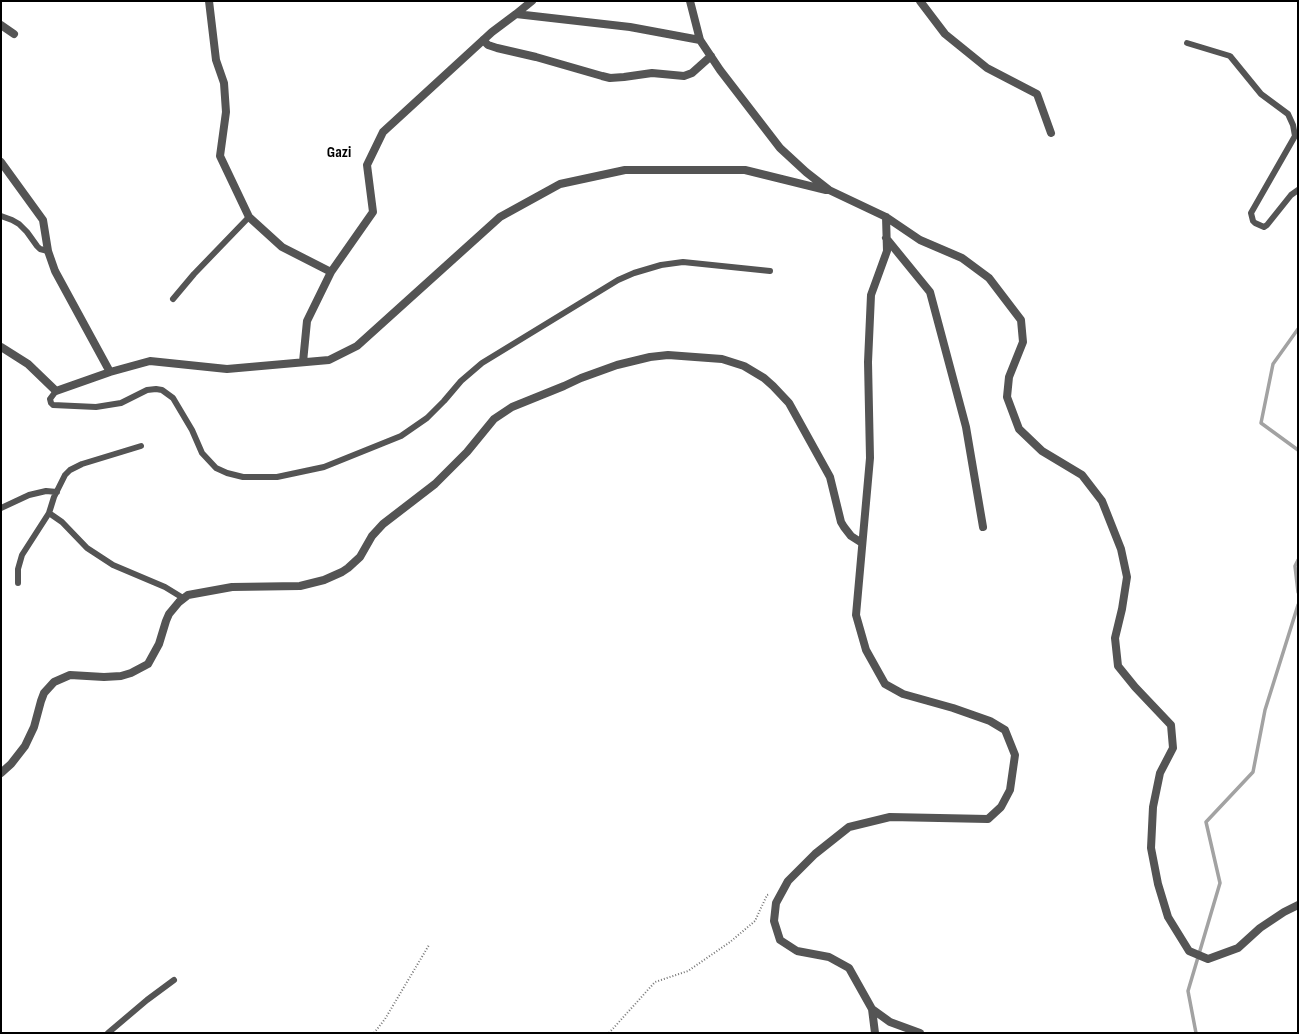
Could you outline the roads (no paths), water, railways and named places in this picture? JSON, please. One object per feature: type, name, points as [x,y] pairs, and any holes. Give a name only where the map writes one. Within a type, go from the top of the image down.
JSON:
[{"type":"street","points":[[209,1],[216,60],[224,82],[226,112],[220,156],[248,217],[282,247],[331,272]]},
{"type":"street","points":[[303,362],[307,321],[331,272],[373,212],[367,165],[383,132],[482,40],[532,1]]},
{"type":"street","points":[[690,1],[700,40],[753,114],[780,148],[806,172],[829,190]]},
{"type":"street","points":[[920,1],[945,34],[987,68],[1036,94],[1051,133]]},
{"type":"street","points":[[516,14],[630,27],[700,40]]},
{"type":"street","points":[[1,25],[14,34]]},
{"type":"street","points":[[482,40],[497,48],[536,56],[610,78],[652,73],[684,76],[692,73],[711,56]]},
{"type":"street","points":[[1,162],[42,220],[48,251],[55,271],[110,372]]},
{"type":"street","points":[[1,347],[28,364],[56,392],[110,372],[150,361],[226,369],[329,360],[357,346],[500,217],[560,184],[625,170],[745,170],[829,190],[886,217],[920,240],[962,258],[989,278],[1021,320],[1023,342],[1008,377],[1007,397],[1019,429],[1042,451],[1082,475],[1102,501],[1121,549],[1127,577],[1122,609],[1115,638],[1118,666],[1135,687],[1171,725],[1174,748],[1160,773],[1153,807],[1151,848],[1158,884],[1168,917],[1189,951],[1208,959],[1238,948],[1260,928],[1284,912],[1298,905]]},
{"type":"street","points":[[875,1033],[872,1009],[848,968],[829,958],[797,951],[780,940],[774,921],[776,903],[788,882],[815,854],[849,827],[890,817],[988,819],[1002,807],[1010,790],[1015,755],[1005,730],[995,724],[952,708],[903,694],[885,684],[866,650],[856,615],[870,458],[868,362],[871,295],[887,251],[886,217]]},
{"type":"street","points":[[886,238],[930,292],[966,426],[983,527]]},
{"type":"street","points":[[1,773],[11,764],[25,746],[34,727],[44,693],[54,682],[70,675],[104,677],[121,676],[131,673],[148,664],[159,644],[169,614],[178,602],[188,595],[232,587],[300,586],[324,580],[342,572],[360,557],[372,536],[382,524],[435,484],[467,452],[494,419],[512,407],[599,371],[633,360],[668,355],[722,359],[744,366],[773,386],[789,402],[830,477],[844,527],[851,536],[862,543]]},
{"type":"street","points":[[872,1009],[890,1022],[920,1033]]},
{"type":"lane","points":[[1187,43],[1230,56],[1261,94],[1288,114],[1294,124],[1295,136],[1251,213],[1253,221],[1264,227],[1267,225],[1290,195],[1298,190]]},
{"type":"lane","points":[[1,216],[19,224],[40,249],[48,251]]},
{"type":"lane","points":[[173,299],[194,274],[248,217]]},
{"type":"lane","points":[[56,392],[50,399],[53,405],[91,407],[121,403],[147,390],[162,390],[173,398],[192,430],[202,454],[216,468],[227,473],[243,477],[277,477],[324,468],[401,436],[436,410],[461,381],[482,364],[618,280],[634,273],[661,265],[683,262],[770,271]]},
{"type":"lane","points":[[18,582],[18,569],[22,555],[49,513],[65,475],[76,466],[141,446]]},
{"type":"lane","points":[[1,508],[29,495],[46,491],[57,492]]},
{"type":"lane","points":[[49,513],[62,522],[88,548],[113,565],[165,587],[183,598]]},
{"type":"lane","points":[[108,1033],[147,1000],[174,980]]},
{"type":"waterway","points":[[1298,329],[1273,364],[1261,423],[1298,450]]},
{"type":"waterway","points":[[1298,560],[1295,566],[1298,592]]},
{"type":"waterway","points":[[1196,1033],[1188,991],[1220,883],[1206,822],[1253,772],[1265,710],[1298,605]]},
{"type":"district","name":"Gazi","points":[[339,153]]}]
